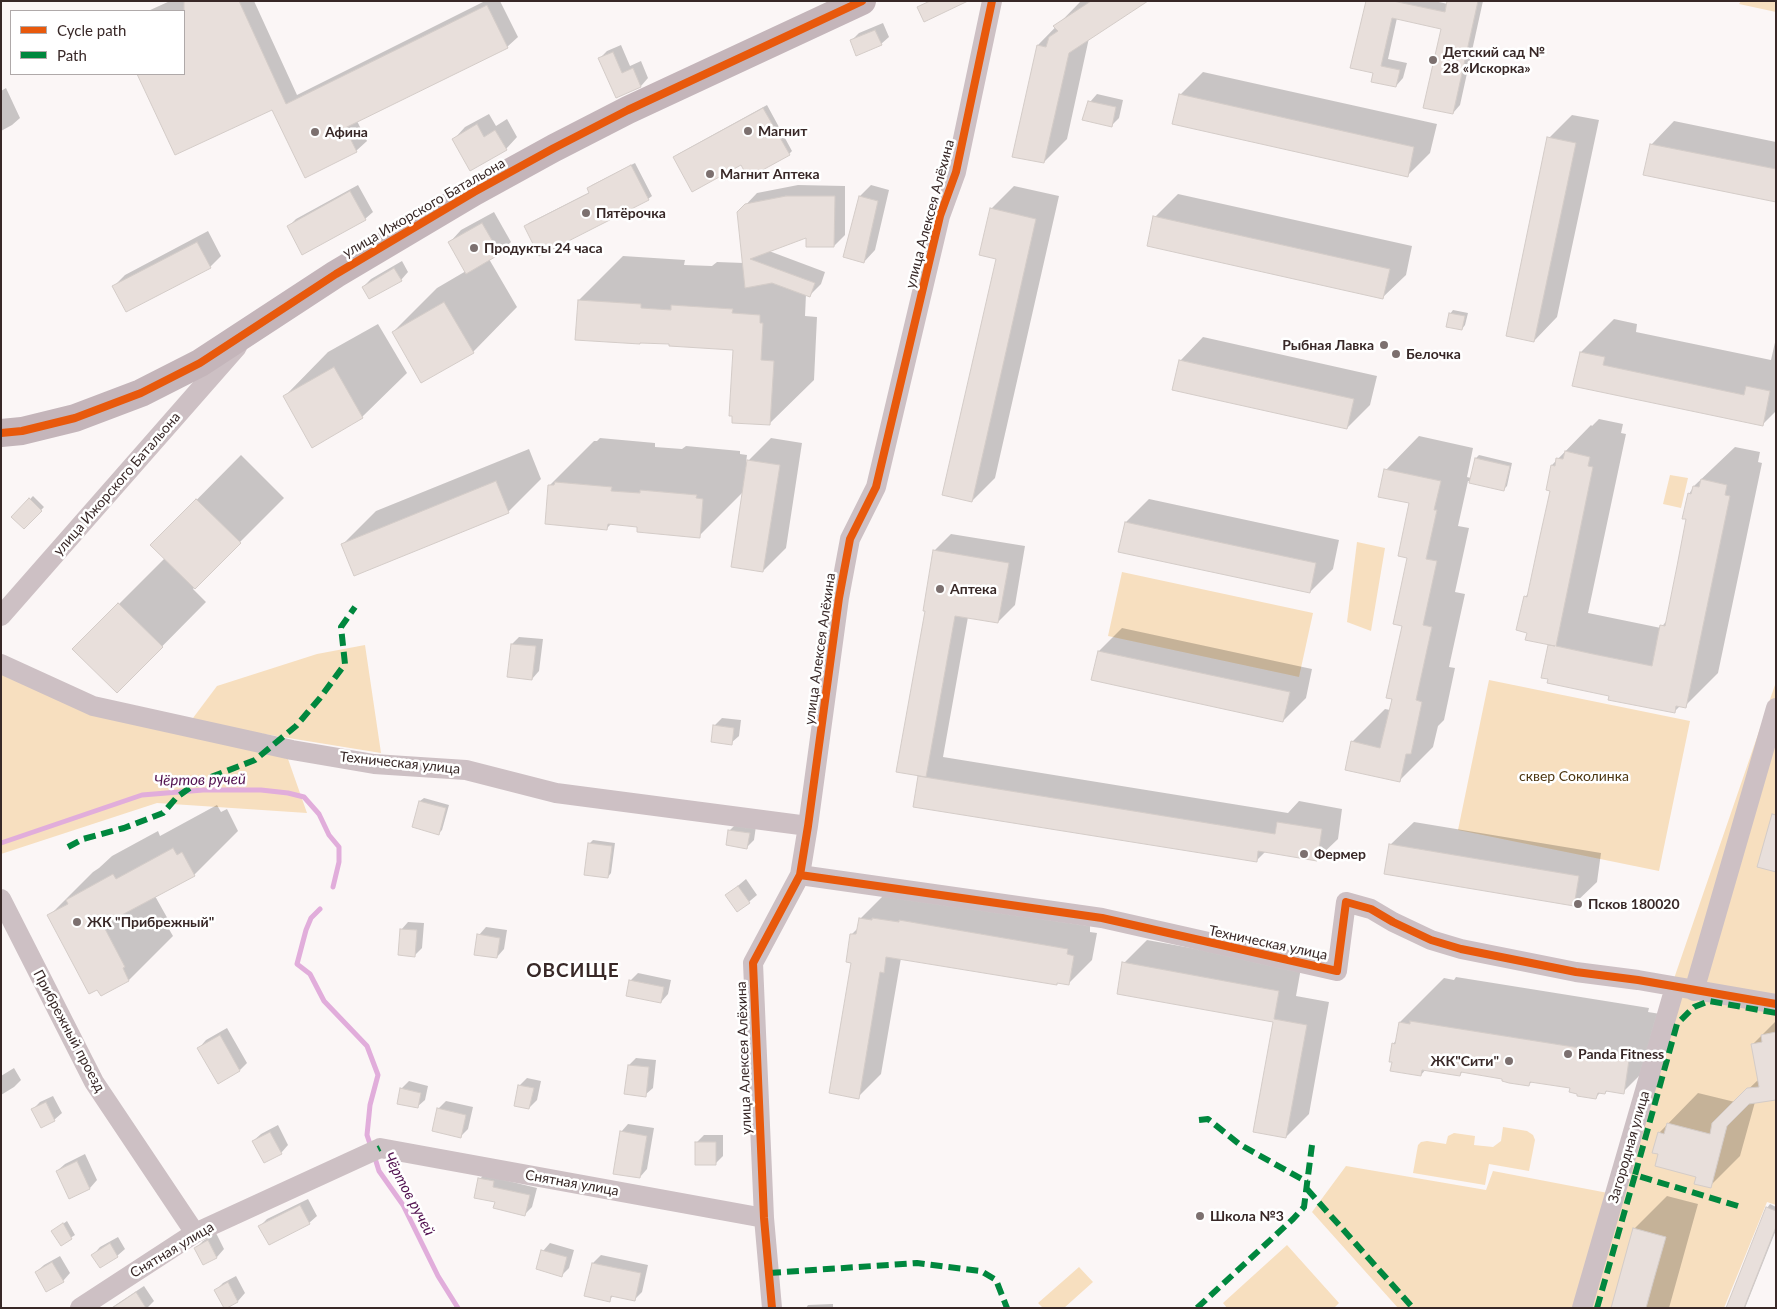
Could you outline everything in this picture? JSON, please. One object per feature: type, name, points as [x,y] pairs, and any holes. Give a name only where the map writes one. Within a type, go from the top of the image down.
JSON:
[{"type":"street","name":"улица Ижорского Батальона","points":[[1,433],[22,431],[75,418],[141,393],[200,363],[336,274],[466,197],[554,148],[628,110],[862,1]]},
{"type":"street","name":"улица Алексея Алёхина","points":[[772,1308],[764,1218],[753,963],[800,875],[850,539],[876,487],[940,216],[956,172],[992,1]]},
{"type":"street","name":"улица Ижорского Батальона","points":[[1,616],[252,330]]},
{"type":"street","name":"Техническая улица","points":[[1,664],[93,706],[292,750],[374,764],[466,770],[556,793],[808,826]]},
{"type":"street","name":"Загородная улица","points":[[1582,1308],[1776,708]]},
{"type":"street","name":"Техническая улица","points":[[800,875],[1102,918],[1337,971],[1346,902],[1371,909],[1431,940],[1461,949],[1559,969],[1684,989]]},
{"type":"street","name":"Прибрежный проезд","points":[[1,899],[94,1082],[195,1233]]},
{"type":"street","points":[[1684,989],[1776,1004]]},
{"type":"street","name":"Снятная улица","points":[[82,1307],[195,1233],[379,1148],[764,1218]]},
{"type":"green space","points":[[1741,1],[1776,1],[1776,12],[1739,4]]},
{"type":"green space","points":[[1670,475],[1688,478],[1681,508],[1663,504]]},
{"type":"green space","points":[[1357,542],[1385,548],[1371,631],[1347,622]]},
{"type":"green space","points":[[1122,572],[1313,613],[1299,677],[1108,636]]},
{"type":"green space","points":[[365,645],[381,753],[190,722],[217,686],[317,654]]},
{"type":"green space","points":[[1,670],[288,759],[307,813],[157,803],[1,854]]},
{"type":"green space","name":"сквер Соколинка","points":[[1489,680],[1690,721],[1659,871],[1458,830]]},
{"type":"green space","points":[[1776,682],[1776,1205],[1767,1202],[1724,1308],[1398,1308],[1312,1212],[1346,1166],[1486,1190],[1493,1171],[1608,1193],[1668,996]]},
{"type":"green space","points":[[1503,1127],[1527,1131],[1533,1135],[1535,1140],[1529,1171],[1489,1164],[1485,1185],[1413,1173],[1418,1145],[1421,1142],[1446,1144],[1448,1136],[1454,1133],[1475,1136],[1474,1145],[1493,1147],[1501,1141]]},
{"type":"green space","points":[[1287,1245],[1339,1303],[1334,1308],[1227,1308],[1223,1303]]},
{"type":"green space","points":[[1079,1267],[1093,1282],[1064,1308],[1043,1308],[1038,1303]]},
{"type":"building","points":[[184,1],[239,1],[286,104],[487,5],[508,48],[345,128],[357,152],[305,178],[272,110],[175,155],[137,75],[185,75]]},
{"type":"building","points":[[930,1],[968,1],[924,22],[917,7]]},
{"type":"building","points":[[1091,1],[1148,1],[1069,53],[1044,163],[1012,157],[1037,45],[1046,47],[1049,37],[1058,31],[1053,26]]},
{"type":"building","points":[[1366,1],[1393,1],[1445,12],[1447,1],[1478,1],[1453,114],[1423,108],[1441,29],[1392,18],[1381,66],[1400,70],[1396,87],[1371,82],[1373,73],[1350,68]]},
{"type":"building","points":[[875,30],[882,45],[856,56],[850,40]]},
{"type":"building","points":[[613,52],[622,73],[633,68],[641,87],[616,98],[598,58]]},
{"type":"building","points":[[1179,94],[1414,147],[1408,177],[1172,124]]},
{"type":"building","points":[[1088,101],[1116,107],[1112,127],[1082,120]]},
{"type":"building","name":"Магнит","points":[[763,108],[790,155],[748,178],[741,165],[692,192],[673,157]]},
{"type":"building","points":[[477,124],[484,137],[495,130],[507,150],[470,171],[452,139]]},
{"type":"building","points":[[1547,137],[1576,143],[1534,342],[1506,336]]},
{"type":"building","points":[[1650,144],[1776,169],[1776,202],[1643,175]]},
{"type":"building","name":"Пятёрочка","points":[[631,165],[649,200],[539,256],[524,226],[589,193],[587,188]]},
{"type":"building","points":[[350,191],[366,220],[302,255],[287,226]]},
{"type":"building","points":[[786,196],[835,196],[834,247],[806,247],[806,238],[750,259],[815,283],[810,297],[772,283],[745,288],[737,212],[745,204]]},
{"type":"building","points":[[859,196],[878,201],[864,263],[843,257]]},
{"type":"building","points":[[990,208],[1036,219],[972,502],[942,495],[996,259],[979,255]]},
{"type":"building","points":[[1153,216],[1390,269],[1383,299],[1147,246]]},
{"type":"building","name":"Продукты 24 часа","points":[[482,223],[500,254],[466,274],[448,242]]},
{"type":"building","points":[[197,242],[211,268],[126,312],[112,286]]},
{"type":"building","points":[[394,268],[402,281],[369,299],[362,287]]},
{"type":"building","points":[[578,300],[641,304],[641,308],[671,310],[671,305],[733,309],[732,313],[760,315],[760,323],[763,323],[761,360],[774,361],[770,425],[732,423],[732,416],[729,416],[733,350],[669,346],[669,344],[575,340]]},
{"type":"building","points":[[444,302],[474,353],[421,383],[392,332]]},
{"type":"building","points":[[1449,313],[1465,316],[1462,330],[1446,327]]},
{"type":"building","points":[[1580,352],[1605,357],[1603,365],[1744,395],[1746,386],[1770,391],[1763,426],[1572,386]]},
{"type":"building","points":[[1179,360],[1354,399],[1347,429],[1172,390]]},
{"type":"building","points":[[334,367],[363,418],[312,448],[283,396]]},
{"type":"building","points":[[1565,451],[1590,457],[1588,466],[1593,467],[1556,646],[1593,654],[1652,666],[1660,625],[1665,626],[1686,519],[1682,519],[1688,493],[1691,494],[1693,486],[1699,487],[1701,479],[1727,485],[1725,495],[1730,496],[1686,708],[1676,706],[1675,713],[1608,700],[1609,696],[1547,683],[1548,679],[1541,678],[1548,645],[1555,646],[1525,640],[1527,633],[1516,630],[1524,596],[1527,597],[1550,491],[1546,490],[1551,465],[1555,466],[1556,458],[1563,459]]},
{"type":"building","points":[[1475,458],[1510,466],[1504,491],[1469,483]]},
{"type":"building","points":[[747,460],[780,465],[763,572],[731,567]]},
{"type":"building","points":[[1384,469],[1441,481],[1434,510],[1437,510],[1426,559],[1437,561],[1423,625],[1432,627],[1416,700],[1422,702],[1411,754],[1406,754],[1400,782],[1345,770],[1351,741],[1380,748],[1392,699],[1386,698],[1402,626],[1393,624],[1407,558],[1398,556],[1409,503],[1378,497]]},
{"type":"building","points":[[496,481],[509,513],[354,576],[341,544]]},
{"type":"building","points":[[555,482],[612,487],[611,491],[640,493],[640,490],[697,495],[696,498],[703,499],[700,538],[637,532],[637,527],[608,524],[607,530],[545,524],[548,485],[554,485]]},
{"type":"building","points":[[29,498],[42,511],[24,529],[11,517]]},
{"type":"building","points":[[196,499],[241,543],[195,589],[150,545]]},
{"type":"building","points":[[1125,522],[1316,563],[1310,593],[1118,552]]},
{"type":"building","points":[[933,550],[1009,563],[998,623],[955,616],[926,777],[896,772],[925,611],[923,611]]},
{"type":"building","points":[[118,603],[163,647],[117,693],[72,649]]},
{"type":"building","points":[[511,644],[536,646],[532,680],[507,677]]},
{"type":"building","points":[[1098,651],[1290,692],[1283,722],[1091,680]]},
{"type":"building","points":[[713,725],[734,728],[732,745],[711,742]]},
{"type":"building","points":[[918,776],[1275,834],[1277,822],[1322,829],[1317,861],[1258,851],[1257,862],[913,807]]},
{"type":"building","points":[[419,801],[446,808],[439,835],[412,827]]},
{"type":"building","points":[[1772,814],[1776,815],[1776,872],[1757,867]]},
{"type":"building","points":[[728,830],[750,833],[747,849],[726,845]]},
{"type":"building","points":[[588,843],[612,846],[608,878],[584,875]]},
{"type":"building","points":[[1389,844],[1579,876],[1574,906],[1384,874]]},
{"type":"building","name":"ЖК \"Прибрежный\"","points":[[173,848],[177,855],[182,852],[195,876],[103,925],[125,967],[123,968],[129,981],[101,996],[97,990],[89,994],[47,915],[68,904],[66,900],[113,874],[116,879]]},
{"type":"building","points":[[738,886],[750,903],[737,912],[725,895]]},
{"type":"building","points":[[859,918],[899,922],[899,920],[1068,949],[1067,954],[1074,956],[1069,985],[1057,983],[1057,985],[886,957],[884,973],[880,972],[859,1099],[829,1093],[851,963],[846,962],[850,934],[856,934]]},
{"type":"building","points":[[400,929],[417,930],[415,957],[398,955]]},
{"type":"building","points":[[477,934],[500,938],[497,958],[474,955]]},
{"type":"building","points":[[1122,962],[1279,991],[1274,1019],[1307,1025],[1286,1138],[1253,1132],[1273,1022],[1117,994]]},
{"type":"building","points":[[629,980],[664,987],[661,1003],[626,996]]},
{"type":"building","name":"ЖК\"Сити\"","points":[[1410,1021],[1605,1052],[1605,1056],[1629,1060],[1624,1094],[1606,1091],[1605,1094],[1598,1093],[1596,1099],[1577,1096],[1577,1094],[1569,1092],[1570,1088],[1530,1082],[1529,1086],[1461,1072],[1460,1076],[1422,1070],[1421,1076],[1390,1071],[1392,1062],[1389,1062],[1392,1043],[1395,1044],[1399,1022],[1410,1024]]},
{"type":"building","points":[[1776,1032],[1776,1100],[1749,1104],[1727,1126],[1711,1188],[1694,1184],[1696,1177],[1655,1166],[1658,1154],[1652,1153],[1658,1132],[1664,1134],[1667,1123],[1710,1134],[1712,1123],[1747,1088],[1759,1087],[1751,1044],[1762,1042],[1761,1035]]},
{"type":"building","points":[[220,1035],[240,1071],[218,1084],[197,1048]]},
{"type":"building","points":[[628,1065],[649,1067],[646,1097],[624,1094]]},
{"type":"building","points":[[518,1085],[534,1088],[529,1109],[514,1106]]},
{"type":"building","points":[[400,1088],[421,1093],[418,1108],[397,1104]]},
{"type":"building","points":[[46,1102],[55,1121],[41,1128],[31,1109]]},
{"type":"building","points":[[437,1108],[466,1115],[461,1138],[432,1131]]},
{"type":"building","points":[[620,1131],[647,1136],[640,1178],[613,1174]]},
{"type":"building","points":[[270,1132],[282,1154],[264,1163],[252,1141]]},
{"type":"building","points":[[695,1142],[716,1142],[716,1165],[695,1165]]},
{"type":"building","points":[[77,1161],[90,1189],[69,1199],[56,1171]]},
{"type":"building","points":[[478,1178],[494,1181],[493,1187],[530,1195],[525,1216],[493,1208],[495,1202],[474,1198]]},
{"type":"building","points":[[300,1205],[310,1224],[269,1245],[258,1226]]},
{"type":"building","points":[[1766,1207],[1776,1211],[1776,1227],[1744,1308],[1726,1308]]},
{"type":"building","points":[[63,1223],[72,1239],[61,1246],[51,1231]]},
{"type":"building","points":[[1633,1228],[1666,1237],[1646,1308],[1611,1308]]},
{"type":"building","points":[[208,1240],[217,1258],[203,1265],[194,1248]]},
{"type":"building","points":[[110,1243],[118,1257],[100,1268],[91,1255]]},
{"type":"building","points":[[541,1250],[567,1257],[562,1277],[536,1269]]},
{"type":"building","points":[[52,1262],[64,1282],[46,1292],[35,1272]]},
{"type":"building","points":[[592,1263],[641,1273],[635,1301],[611,1296],[610,1302],[584,1296]]},
{"type":"building","points":[[228,1282],[238,1302],[224,1308],[214,1290]]},
{"type":"building","points":[[136,1292],[146,1308],[112,1308]]},
{"type":"waterway","name":"Чёртов ручей","points":[[1,843],[142,795],[203,790],[261,790],[288,793],[304,797],[319,814],[329,835],[339,847],[339,862],[333,887]]},
{"type":"waterway","name":"Чёртов ручей","points":[[320,909],[311,918],[297,964],[310,974],[324,1001],[367,1046],[378,1075],[370,1105],[367,1135],[371,1147]]},
{"type":"waterway","name":"Чёртов ручей","points":[[374,1155],[379,1171],[403,1205],[438,1276],[458,1308]]},
{"type":"marked path","points":[[68,847],[83,839],[124,828],[163,813],[177,797],[198,782],[255,760],[296,726],[345,664],[341,627],[355,607]]},
{"type":"marked path","points":[[1738,1206],[1635,1175],[1677,1024],[1694,1007],[1709,1001],[1776,1013]]},
{"type":"marked path","points":[[1199,1120],[1208,1119],[1239,1144],[1307,1182]]},
{"type":"marked path","points":[[1197,1308],[1304,1207],[1312,1145]]},
{"type":"marked path","points":[[1597,1308],[1635,1175]]},
{"type":"marked path","points":[[1307,1189],[1413,1308]]},
{"type":"marked path","points":[[769,1273],[917,1263],[981,1271],[996,1280],[1007,1308]]},
{"type":"cycle path","points":[[1,433],[22,431],[75,418],[141,393],[200,363],[336,274],[474,192],[554,148],[628,110],[862,1]]},
{"type":"cycle path","points":[[772,1308],[764,1218],[753,963],[800,875],[839,598],[850,539],[876,487],[940,216],[956,172],[992,1]]},
{"type":"cycle path","points":[[800,875],[1102,918],[1337,971],[1346,902],[1371,909],[1431,940],[1461,949],[1576,972],[1638,980],[1776,1004]]},
{"type":"place","name":"Детский сад № 28 «Искорка»","points":[[1433,60]]},
{"type":"place","name":"Магнит","points":[[748,131]]},
{"type":"place","name":"Афина","points":[[315,132]]},
{"type":"place","name":"Магнит Аптека","points":[[710,174]]},
{"type":"place","name":"Пятёрочка","points":[[586,213]]},
{"type":"place","name":"Продукты 24 часа","points":[[474,248]]},
{"type":"place","name":"Рыбная Лавка","points":[[1384,345]]},
{"type":"place","name":"Белочка","points":[[1396,354]]},
{"type":"place","name":"Аптека","points":[[940,589]]},
{"type":"place","name":"Фермер","points":[[1304,854]]},
{"type":"place","name":"Псков 180020","points":[[1578,904]]},
{"type":"place","name":"ЖК \"Прибрежный\"","points":[[77,922]]},
{"type":"place","name":"Panda Fitness","points":[[1568,1054]]},
{"type":"place","name":"ЖК\"Сити\"","points":[[1509,1061]]},
{"type":"place","name":"Школа №3","points":[[1200,1216]]},
{"type":"district","name":"ОВСИЩЕ","points":[[573,971]]}]
